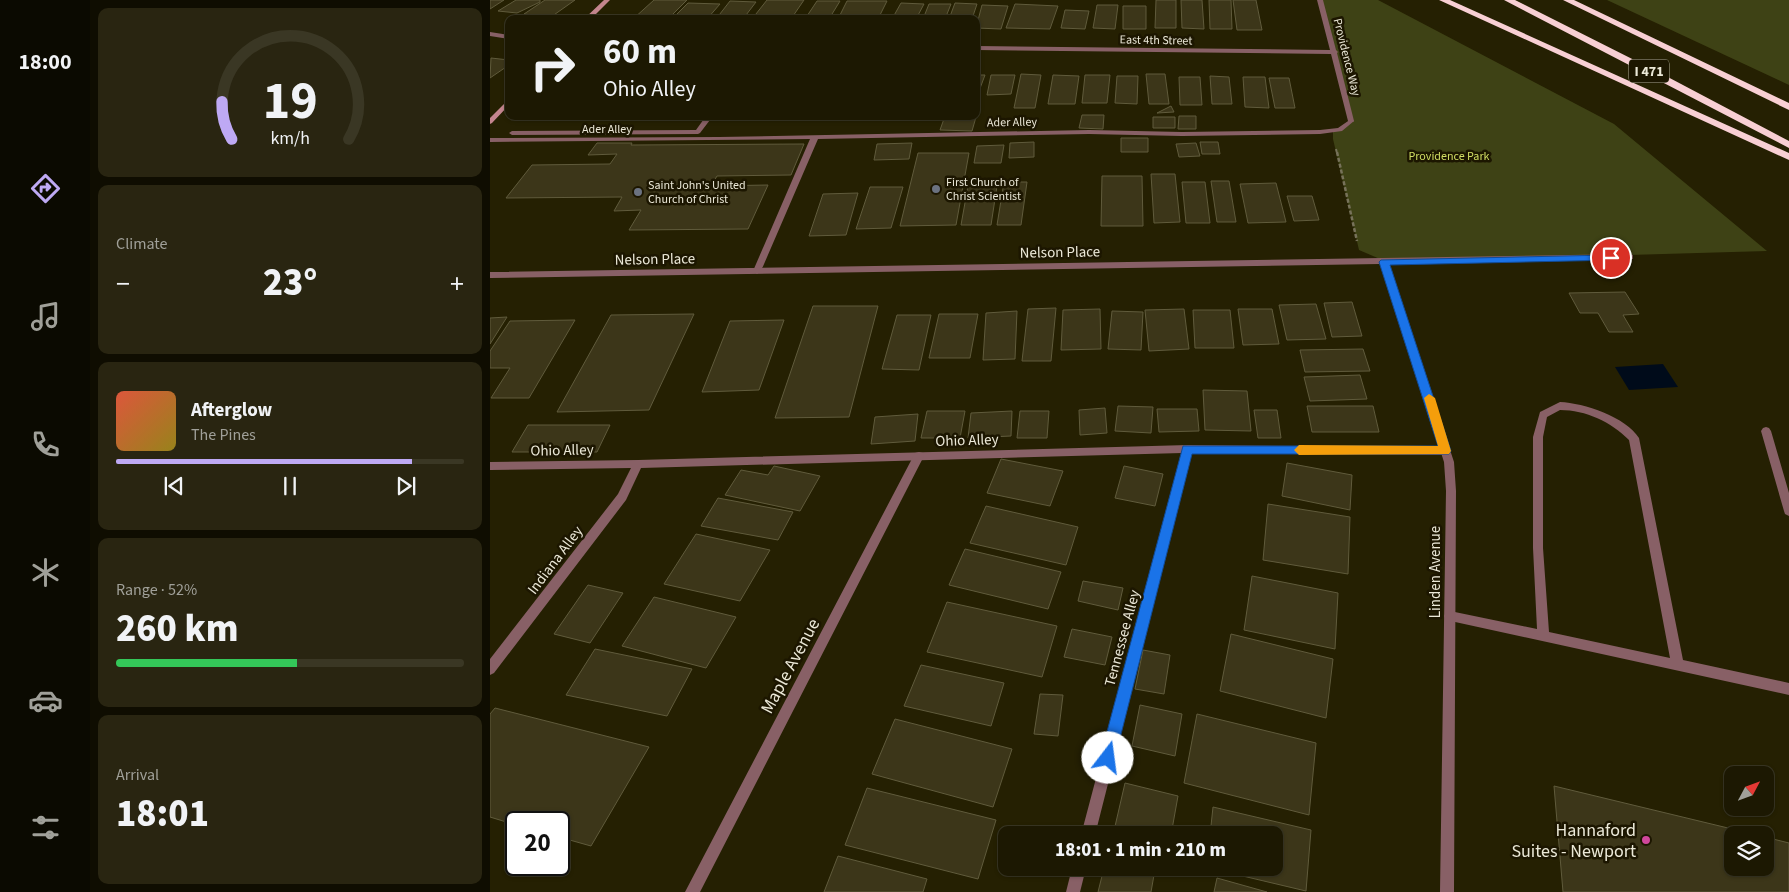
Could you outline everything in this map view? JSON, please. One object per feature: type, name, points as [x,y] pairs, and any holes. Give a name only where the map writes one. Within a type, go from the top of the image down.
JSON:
[{"type":"highway","points":[[1443,0],[1789,157]]},
{"type":"highway","name":"I 471","points":[[1508,0],[1789,145]]},
{"type":"highway","name":"I 471","points":[[1567,0],[1789,107]]},
{"type":"street","points":[[591,15],[607,0]]},
{"type":"street","name":"Providence Way","points":[[1320,0],[1335,52],[1351,121]]},
{"type":"street","points":[[490,34],[505,36]]},
{"type":"street","name":"East 4th Street","points":[[980,48],[1335,52]]},
{"type":"street","points":[[491,121],[505,105]]},
{"type":"street","points":[[490,134],[698,132],[707,120]]},
{"type":"street","name":"Ader Alley","points":[[490,140],[815,138],[1089,132],[1182,134],[1333,131],[1344,128],[1351,121]]},
{"type":"street","points":[[757,271],[815,138]]},
{"type":"street","name":"Nelson Place","points":[[490,275],[1630,257]]},
{"type":"street","name":"Linden Avenue","points":[[1384,262],[1449,462],[1451,491],[1447,892]]},
{"type":"street","points":[[1543,636],[1538,548],[1538,437],[1543,415],[1560,406],[1584,410],[1615,422],[1634,438],[1678,666]]},
{"type":"street","points":[[1766,431],[1789,511]]},
{"type":"street","name":"Ohio Alley","points":[[490,466],[638,464],[1188,449],[1445,451]]},
{"type":"street","name":"Tennessee Alley","points":[[1090,826],[1188,449]]},
{"type":"street","name":"Maple Avenue","points":[[692,892],[919,456]]},
{"type":"street","name":"Indiana Alley","points":[[490,669],[622,497],[638,464]]},
{"type":"street","points":[[1450,616],[1789,690]]},
{"type":"street","points":[[1073,892],[1077,876]]},
{"type":"path","points":[[1333,131],[1359,250],[1384,262]]},
{"type":"green space","name":"Providence Park","points":[[1320,0],[1378,0],[1614,124],[1767,251],[1387,262],[1359,250],[1333,139],[1333,131],[1351,121]]},
{"type":"green space","points":[[1607,0],[1789,0],[1789,85]]},
{"type":"water","points":[[1663,364],[1678,387],[1629,390],[1615,367]]},
{"type":"building","points":[[490,0],[504,0],[490,9]]},
{"type":"building","points":[[516,0],[540,0],[540,2],[517,13],[498,11]]},
{"type":"building","points":[[545,0],[575,0],[554,15],[524,14]]},
{"type":"building","points":[[654,0],[687,0],[672,15],[637,15]]},
{"type":"building","points":[[767,0],[804,0],[794,15],[755,15]]},
{"type":"building","points":[[1156,0],[1176,0],[1176,28],[1155,28]]},
{"type":"building","points":[[1181,0],[1202,0],[1204,29],[1182,28]]},
{"type":"building","points":[[1209,0],[1231,0],[1232,29],[1210,29]]},
{"type":"building","points":[[1233,0],[1256,0],[1262,30],[1237,30]]},
{"type":"building","points":[[730,1],[756,2],[746,15],[719,15]]},
{"type":"building","points":[[817,1],[840,1],[831,15],[808,15]]},
{"type":"building","points":[[847,1],[887,1],[880,15],[840,15]]},
{"type":"building","points":[[688,3],[720,4],[710,15],[676,15]]},
{"type":"building","points":[[901,3],[924,4],[918,15],[894,15]]},
{"type":"building","points":[[955,3],[977,4],[973,15],[950,15]]},
{"type":"building","points":[[929,4],[951,4],[947,15],[925,15]]},
{"type":"building","points":[[1015,4],[1058,6],[1050,29],[1006,28]]},
{"type":"building","points":[[982,5],[1008,6],[1001,29],[980,28],[979,15]]},
{"type":"building","points":[[1097,5],[1118,5],[1115,29],[1093,28]]},
{"type":"building","points":[[1123,6],[1146,6],[1146,29],[1123,29]]},
{"type":"building","points":[[1065,10],[1089,11],[1085,29],[1061,28]]},
{"type":"building","points":[[491,58],[505,60],[505,68],[490,78]]},
{"type":"building","points":[[1021,74],[1041,75],[1035,108],[1014,108]]},
{"type":"building","points":[[1146,74],[1165,74],[1169,104],[1149,104]]},
{"type":"building","points":[[980,75],[985,75],[980,88]]},
{"type":"building","points":[[991,75],[1015,75],[1011,94],[987,95]]},
{"type":"building","points":[[1053,75],[1079,76],[1075,104],[1048,104]]},
{"type":"building","points":[[1085,75],[1110,75],[1107,103],[1082,103]]},
{"type":"building","points":[[1117,76],[1138,76],[1137,104],[1115,103]]},
{"type":"building","points":[[1210,76],[1229,77],[1232,104],[1212,104]]},
{"type":"building","points":[[1179,77],[1200,77],[1202,105],[1180,105]]},
{"type":"building","points":[[1243,77],[1265,77],[1269,108],[1245,107]]},
{"type":"building","points":[[1269,78],[1289,78],[1295,108],[1275,108]]},
{"type":"building","points":[[1171,106],[1174,112],[1157,113]]},
{"type":"building","points":[[1082,115],[1104,115],[1103,129],[1079,128]]},
{"type":"building","points":[[1179,116],[1196,116],[1196,129],[1178,129]]},
{"type":"building","points":[[1153,117],[1175,117],[1175,128],[1153,128]]},
{"type":"building","points":[[944,120],[975,120],[972,131],[940,130]]},
{"type":"building","points":[[1121,138],[1148,138],[1148,152],[1121,152]]},
{"type":"building","points":[[1034,142],[1034,157],[1009,158],[1010,143]]},
{"type":"building","points":[[1200,142],[1218,142],[1220,154],[1202,154]]},
{"type":"building","name":"Saint John's United Church of Christ","points":[[597,143],[632,143],[631,145],[804,144],[791,175],[717,176],[711,186],[768,185],[748,229],[629,230],[641,210],[614,211],[622,197],[506,198],[532,165],[610,164],[617,154],[588,155]]},
{"type":"building","points":[[912,143],[909,159],[874,160],[877,144]]},
{"type":"building","points":[[1196,143],[1200,156],[1179,157],[1176,144]]},
{"type":"building","points":[[1004,145],[1001,163],[974,163],[977,146]]},
{"type":"building","name":"First Church of Christ Scientist","points":[[918,153],[969,153],[956,225],[900,226]]},
{"type":"building","points":[[1151,174],[1175,174],[1180,222],[1154,223]]},
{"type":"building","points":[[1102,176],[1142,176],[1143,226],[1101,226]]},
{"type":"building","points":[[1211,181],[1229,181],[1236,222],[1217,222]]},
{"type":"building","points":[[1004,182],[1027,182],[1021,225],[997,225]]},
{"type":"building","points":[[1182,182],[1205,182],[1210,223],[1186,223]]},
{"type":"building","points":[[1276,183],[1286,222],[1248,223],[1240,184]]},
{"type":"building","points":[[968,186],[997,186],[991,225],[961,225]]},
{"type":"building","points":[[870,187],[903,187],[891,228],[856,229]]},
{"type":"building","points":[[858,193],[846,235],[809,236],[823,194]]},
{"type":"building","points":[[1287,196],[1312,196],[1319,220],[1294,221]]},
{"type":"building","points":[[1625,292],[1639,314],[1623,315],[1633,332],[1609,332],[1598,313],[1580,313],[1569,293]]},
{"type":"building","points":[[1352,302],[1362,336],[1332,337],[1324,303]]},
{"type":"building","points":[[1316,304],[1326,339],[1287,340],[1279,305]]},
{"type":"building","points":[[813,306],[878,306],[849,417],[775,418]]},
{"type":"building","points":[[1056,308],[1051,361],[1022,361],[1028,309]]},
{"type":"building","points":[[1100,309],[1101,349],[1061,350],[1063,310]]},
{"type":"building","points":[[1184,309],[1189,349],[1149,351],[1145,310]]},
{"type":"building","points":[[1238,309],[1272,309],[1279,344],[1243,345]]},
{"type":"building","points":[[1193,310],[1230,310],[1234,348],[1195,348]]},
{"type":"building","points":[[1017,311],[1015,359],[983,360],[986,313]]},
{"type":"building","points":[[1112,311],[1143,312],[1141,350],[1108,349]]},
{"type":"building","points":[[694,314],[649,410],[557,412],[611,315]]},
{"type":"building","points":[[939,314],[978,314],[970,358],[929,358]]},
{"type":"building","points":[[897,315],[931,315],[919,370],[882,369]]},
{"type":"building","points":[[507,317],[490,344],[490,318]]},
{"type":"building","points":[[575,320],[529,398],[491,398],[510,368],[490,368],[490,351],[510,321]]},
{"type":"building","points":[[784,320],[759,390],[702,392],[730,321]]},
{"type":"building","points":[[1363,349],[1370,371],[1305,372],[1300,350]]},
{"type":"building","points":[[1360,375],[1367,399],[1310,401],[1304,377]]},
{"type":"building","points":[[1203,390],[1247,391],[1251,431],[1205,430]]},
{"type":"building","points":[[1118,406],[1153,407],[1151,433],[1115,431]]},
{"type":"building","points":[[1307,406],[1373,406],[1379,432],[1312,432]]},
{"type":"building","points":[[1105,408],[1107,433],[1080,435],[1079,410]]},
{"type":"building","points":[[1157,409],[1197,409],[1199,431],[1159,432]]},
{"type":"building","points":[[1254,410],[1277,410],[1281,438],[1258,438]]},
{"type":"building","points":[[927,411],[965,411],[960,438],[921,438]]},
{"type":"building","points":[[1012,411],[1011,436],[968,438],[971,413]]},
{"type":"building","points":[[1020,411],[1049,411],[1047,438],[1017,438]]},
{"type":"building","points":[[918,414],[915,441],[871,444],[875,417]]},
{"type":"building","points":[[528,425],[610,425],[597,452],[512,452]]},
{"type":"building","points":[[1001,459],[1063,471],[1050,506],[987,493]]},
{"type":"building","points":[[1287,463],[1352,475],[1350,510],[1282,496]]},
{"type":"building","points":[[774,466],[820,476],[800,511],[725,495],[741,470],[768,475]]},
{"type":"building","points":[[1124,466],[1163,474],[1155,506],[1115,498]]},
{"type":"building","points":[[718,498],[793,512],[778,540],[701,526]]},
{"type":"building","points":[[1268,504],[1350,517],[1348,574],[1263,560]]},
{"type":"building","points":[[986,506],[1078,527],[1066,565],[970,543]]},
{"type":"building","points":[[696,534],[770,550],[740,601],[664,584]]},
{"type":"building","points":[[965,549],[1061,572],[1048,609],[949,585]]},
{"type":"building","points":[[1252,576],[1338,593],[1335,649],[1244,630]]},
{"type":"building","points":[[1083,581],[1123,588],[1118,610],[1078,601]]},
{"type":"building","points":[[588,585],[623,593],[590,643],[554,634]]},
{"type":"building","points":[[654,597],[736,617],[706,668],[622,646]]},
{"type":"building","points":[[947,602],[1057,626],[1042,677],[927,652]]},
{"type":"building","points":[[1072,629],[1112,637],[1105,665],[1064,657]]},
{"type":"building","points":[[1231,634],[1333,659],[1326,718],[1220,691]]},
{"type":"building","points":[[595,649],[692,669],[667,716],[566,695]]},
{"type":"building","points":[[1143,650],[1170,655],[1164,694],[1135,689]]},
{"type":"building","points":[[921,665],[1004,683],[991,726],[904,706]]},
{"type":"building","points":[[1040,694],[1063,695],[1058,736],[1034,734]]},
{"type":"building","points":[[1140,705],[1182,714],[1175,756],[1132,746]]},
{"type":"building","points":[[495,708],[649,747],[591,846],[570,840],[570,811],[505,811],[505,822],[490,817],[490,714]]},
{"type":"building","points":[[1197,714],[1316,743],[1309,815],[1184,783]]},
{"type":"building","points":[[895,719],[1012,749],[993,807],[872,774]]},
{"type":"building","points":[[1125,783],[1178,796],[1173,826],[1115,826]]},
{"type":"building","name":"Hannaford Suites - Newport","points":[[1554,786],[1724,827],[1724,876],[1774,876],[1774,839],[1789,843],[1789,892],[1563,892]]},
{"type":"building","points":[[867,788],[996,820],[978,879],[845,845]]},
{"type":"building","points":[[1213,807],[1311,830],[1306,891],[1243,876],[1283,876],[1283,826],[1211,826]]},
{"type":"building","points":[[838,856],[927,879],[923,892],[824,892]]},
{"type":"building","points":[[1102,876],[1154,876],[1151,892],[1098,892]]},
{"type":"building","points":[[1217,878],[1267,892],[1214,892]]},
{"type":"slow traffic","points":[[1299,450],[1445,451],[1429,398]]},
{"type":"place","name":"First Church of Christ Scientist","points":[[936,189]]},
{"type":"place","name":"Saint John's United Church of Christ","points":[[638,192]]},
{"type":"place","name":"Hannaford Suites - Newport","points":[[1646,840]]},
{"type":"route","points":[[1108,758],[1188,449],[1445,451],[1384,262],[1611,258]]}]
